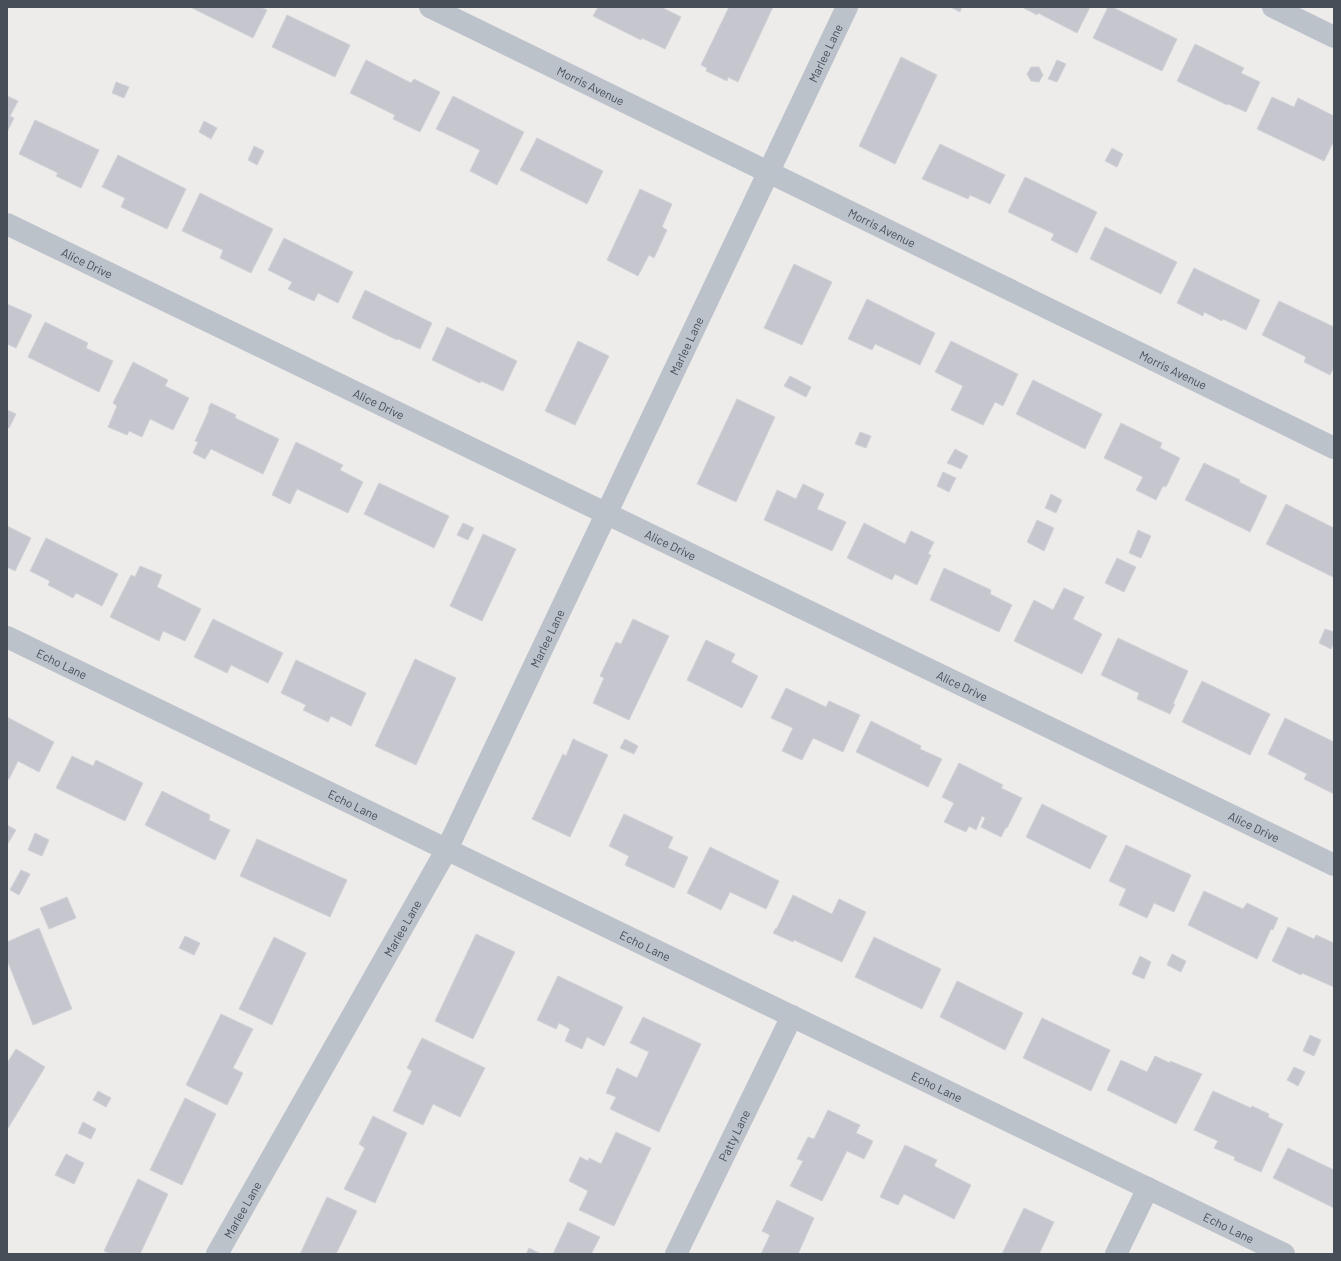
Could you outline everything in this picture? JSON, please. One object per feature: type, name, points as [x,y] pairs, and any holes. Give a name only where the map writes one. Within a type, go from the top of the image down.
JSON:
[{"type":"street","name":"Morris Avenue","points":[[430,7],[1334,448]]},
{"type":"street","name":"Marlee Lane","points":[[217,1254],[447,849],[767,172],[847,7]]},
{"type":"street","points":[[1273,7],[1334,36]]},
{"type":"street","name":"Alice Drive","points":[[7,224],[1334,865]]},
{"type":"street","name":"Echo Lane","points":[[7,637],[1284,1254]]},
{"type":"street","name":"Patty Lane","points":[[676,1254],[792,1016]]},
{"type":"street","points":[[1116,1254],[1148,1188]]},
{"type":"building","points":[[190,7],[260,7],[267,10],[253,38]]},
{"type":"building","points":[[598,7],[661,7],[681,17],[665,49],[642,38],[641,40],[593,16]]},
{"type":"building","points":[[729,7],[773,7],[738,82],[728,77],[727,81],[706,71],[707,68],[701,65]]},
{"type":"building","points":[[950,7],[962,7],[960,12]]},
{"type":"building","points":[[1022,7],[1090,7],[1077,33],[1038,13],[1037,15]]},
{"type":"building","points":[[1108,7],[1112,7],[1177,39],[1162,71],[1093,38]]},
{"type":"building","points":[[287,15],[350,45],[335,77],[272,47]]},
{"type":"building","points":[[1195,44],[1244,68],[1241,73],[1260,82],[1246,112],[1228,104],[1227,105],[1177,81]]},
{"type":"building","points":[[901,57],[937,75],[895,164],[859,146]]},
{"type":"building","points":[[366,60],[411,83],[414,79],[440,92],[420,132],[393,119],[395,115],[350,93]]},
{"type":"building","points":[[1057,60],[1066,64],[1057,82],[1048,79]]},
{"type":"building","points":[[1031,67],[1039,67],[1043,75],[1039,82],[1031,81],[1027,74]]},
{"type":"building","points":[[116,82],[129,87],[124,98],[112,93]]},
{"type":"building","points":[[7,96],[18,101],[10,116],[14,118],[7,132]]},
{"type":"building","points":[[453,96],[524,132],[497,185],[470,171],[480,150],[436,129]]},
{"type":"building","points":[[1272,97],[1294,107],[1298,98],[1334,116],[1334,141],[1324,161],[1257,129]]},
{"type":"building","points":[[35,120],[99,150],[81,188],[56,176],[58,173],[19,154]]},
{"type":"building","points":[[204,121],[217,128],[211,139],[199,132]]},
{"type":"building","points":[[537,138],[603,171],[587,204],[520,170]]},
{"type":"building","points":[[940,144],[1005,175],[990,204],[970,195],[968,199],[922,179]]},
{"type":"building","points":[[254,146],[264,151],[257,165],[248,160]]},
{"type":"building","points":[[1112,148],[1123,154],[1117,167],[1105,161]]},
{"type":"building","points":[[118,155],[186,189],[167,229],[121,207],[125,198],[102,187]]},
{"type":"building","points":[[1025,177],[1097,212],[1077,253],[1051,240],[1054,234],[1008,212]]},
{"type":"building","points":[[640,189],[672,204],[662,227],[667,230],[654,258],[649,255],[638,276],[607,260]]},
{"type":"building","points":[[200,193],[273,229],[251,273],[220,258],[223,250],[182,231]]},
{"type":"building","points":[[1105,227],[1177,262],[1161,294],[1090,259]]},
{"type":"building","points":[[284,238],[353,272],[338,303],[318,293],[314,301],[288,289],[292,282],[268,270]]},
{"type":"building","points":[[794,264],[832,282],[802,345],[764,328]]},
{"type":"building","points":[[1194,268],[1260,300],[1246,330],[1204,312],[1203,316],[1177,303]]},
{"type":"building","points":[[365,290],[432,323],[420,349],[398,339],[397,340],[352,318]]},
{"type":"building","points":[[867,299],[935,333],[920,365],[875,344],[872,350],[848,339]]},
{"type":"building","points":[[1279,301],[1334,327],[1334,367],[1330,375],[1304,362],[1306,357],[1262,335]]},
{"type":"building","points":[[7,304],[32,315],[16,348],[7,344]]},
{"type":"building","points":[[45,322],[88,343],[86,348],[113,361],[99,392],[28,357]]},
{"type":"building","points":[[447,327],[517,361],[503,391],[481,381],[480,383],[432,360]]},
{"type":"building","points":[[578,341],[609,356],[575,425],[545,411]]},
{"type":"building","points":[[951,341],[1018,374],[1003,406],[995,402],[983,425],[951,410],[963,386],[935,372]]},
{"type":"building","points":[[133,362],[168,380],[165,386],[189,398],[173,430],[150,419],[142,437],[129,431],[127,435],[108,427],[117,406],[113,403]]},
{"type":"building","points":[[790,376],[811,387],[806,397],[784,386]]},
{"type":"building","points":[[1033,380],[1102,414],[1085,449],[1016,414]]},
{"type":"building","points":[[737,399],[775,417],[736,502],[697,484]]},
{"type":"building","points":[[211,403],[236,415],[235,418],[279,439],[263,474],[211,449],[205,459],[193,453],[198,442],[195,441]]},
{"type":"building","points":[[7,410],[16,414],[9,428],[7,427]]},
{"type":"building","points":[[1121,423],[1162,443],[1160,448],[1180,458],[1166,487],[1163,486],[1156,500],[1136,490],[1143,477],[1104,458]]},
{"type":"building","points":[[860,432],[871,436],[866,448],[855,444]]},
{"type":"building","points":[[296,442],[343,465],[340,470],[363,482],[348,513],[297,489],[290,504],[272,495]]},
{"type":"building","points":[[955,449],[968,456],[961,469],[947,463]]},
{"type":"building","points":[[1204,463],[1240,480],[1239,482],[1267,496],[1250,532],[1185,500]]},
{"type":"building","points":[[943,472],[956,478],[949,492],[937,486]]},
{"type":"building","points":[[379,483],[449,516],[434,548],[364,514]]},
{"type":"building","points":[[803,484],[824,494],[817,509],[846,522],[832,551],[764,520],[777,490],[796,499]]},
{"type":"building","points":[[1051,494],[1062,500],[1056,513],[1045,508]]},
{"type":"building","points":[[1286,504],[1334,528],[1333,577],[1266,544]]},
{"type":"building","points":[[1037,520],[1054,528],[1044,551],[1027,542]]},
{"type":"building","points":[[463,523],[474,528],[468,540],[457,535]]},
{"type":"building","points":[[864,523],[905,544],[911,531],[934,542],[928,554],[931,555],[917,585],[895,574],[892,580],[847,558]]},
{"type":"building","points":[[7,526],[31,538],[15,571],[7,567]]},
{"type":"building","points":[[1138,530],[1151,536],[1141,558],[1129,553]]},
{"type":"building","points":[[483,534],[516,549],[482,621],[450,606]]},
{"type":"building","points":[[46,538],[118,574],[102,606],[76,593],[73,598],[48,585],[50,581],[30,571]]},
{"type":"building","points":[[1117,558],[1136,567],[1124,592],[1105,583]]},
{"type":"building","points":[[140,566],[162,575],[157,587],[201,609],[185,641],[163,631],[159,641],[110,617],[131,575],[135,577]]},
{"type":"building","points":[[944,568],[991,590],[990,594],[1012,605],[999,632],[930,600]]},
{"type":"building","points":[[1064,588],[1084,597],[1073,619],[1102,634],[1082,674],[1014,641],[1034,600],[1053,610]]},
{"type":"building","points":[[213,619],[283,653],[268,683],[231,665],[227,673],[194,657]]},
{"type":"building","points":[[633,619],[669,636],[629,720],[593,703],[604,678],[600,676],[616,642],[621,644]]},
{"type":"building","points":[[1325,629],[1334,632],[1334,643],[1331,649],[1319,643]]},
{"type":"building","points":[[1118,638],[1188,671],[1170,714],[1137,699],[1139,693],[1101,675]]},
{"type":"building","points":[[706,640],[735,654],[731,662],[758,676],[742,708],[687,680]]},
{"type":"building","points":[[415,659],[456,678],[416,765],[375,746]]},
{"type":"building","points":[[296,660],[366,693],[351,726],[331,716],[328,722],[303,710],[306,705],[281,693]]},
{"type":"building","points":[[1202,681],[1270,714],[1250,755],[1182,722]]},
{"type":"building","points":[[786,688],[826,707],[829,701],[860,715],[843,752],[813,738],[802,760],[782,751],[793,728],[771,718]]},
{"type":"building","points":[[7,717],[54,742],[39,772],[18,761],[9,779],[7,779]]},
{"type":"building","points":[[1285,718],[1334,742],[1334,794],[1304,779],[1307,774],[1268,754]]},
{"type":"building","points":[[871,721],[921,746],[920,749],[942,759],[928,787],[856,752]]},
{"type":"building","points":[[573,739],[608,755],[570,837],[532,819],[563,754],[566,756]]},
{"type":"building","points":[[625,739],[638,746],[634,754],[620,748]]},
{"type":"building","points":[[72,756],[93,766],[96,760],[143,783],[125,821],[56,788]]},
{"type":"building","points":[[959,763],[1003,785],[1001,788],[1022,798],[1001,837],[981,827],[985,818],[982,816],[976,830],[969,826],[966,832],[944,822],[954,803],[942,797]]},
{"type":"building","points":[[162,791],[210,815],[209,820],[230,830],[215,860],[145,825]]},
{"type":"building","points":[[1042,804],[1107,836],[1090,869],[1026,837]]},
{"type":"building","points":[[624,814],[673,837],[668,848],[688,857],[674,888],[625,865],[629,856],[609,846]]},
{"type":"building","points":[[7,825],[16,830],[7,845]]},
{"type":"building","points":[[35,833],[49,840],[42,856],[28,850]]},
{"type":"building","points":[[257,839],[347,880],[330,917],[240,876]]},
{"type":"building","points":[[1126,845],[1191,875],[1174,912],[1154,903],[1147,918],[1119,905],[1126,889],[1109,881]]},
{"type":"building","points":[[710,847],[779,881],[766,909],[730,892],[721,910],[687,893]]},
{"type":"building","points":[[21,870],[30,874],[19,895],[10,890]]},
{"type":"building","points":[[1204,891],[1243,909],[1247,903],[1278,918],[1273,930],[1271,929],[1257,959],[1188,925]]},
{"type":"building","points":[[793,895],[832,914],[839,899],[866,912],[842,962],[794,940],[793,942],[773,933],[777,928]]},
{"type":"building","points":[[67,897],[76,918],[49,929],[40,908]]},
{"type":"building","points":[[1288,927],[1314,939],[1316,935],[1334,943],[1334,987],[1302,973],[1301,975],[1272,961]]},
{"type":"building","points":[[39,928],[72,1009],[33,1025],[7,960],[7,942]]},
{"type":"building","points":[[476,934],[515,952],[473,1039],[435,1021]]},
{"type":"building","points":[[185,936],[200,943],[194,955],[179,948]]},
{"type":"building","points":[[274,937],[306,953],[272,1025],[239,1009]]},
{"type":"building","points":[[874,937],[941,969],[922,1009],[855,977]]},
{"type":"building","points":[[1172,954],[1186,961],[1181,972],[1167,965]]},
{"type":"building","points":[[1140,956],[1151,962],[1144,979],[1132,974]]},
{"type":"building","points":[[558,976],[623,1007],[604,1046],[587,1037],[582,1049],[565,1041],[570,1029],[559,1023],[556,1029],[537,1020]]},
{"type":"building","points":[[957,981],[1023,1013],[1005,1050],[940,1017]]},
{"type":"building","points":[[221,1014],[253,1029],[233,1068],[243,1073],[227,1105],[186,1085]]},
{"type":"building","points":[[643,1017],[701,1044],[659,1132],[610,1109],[616,1097],[606,1093],[617,1068],[637,1078],[649,1052],[630,1043]]},
{"type":"building","points":[[1042,1018],[1110,1050],[1091,1091],[1023,1058]]},
{"type":"building","points":[[1310,1035],[1321,1040],[1314,1056],[1303,1051]]},
{"type":"building","points":[[422,1038],[485,1068],[460,1117],[433,1104],[423,1125],[393,1111],[412,1071],[407,1068]]},
{"type":"building","points":[[16,1049],[45,1067],[7,1130],[7,1063]]},
{"type":"building","points":[[1155,1056],[1202,1074],[1176,1124],[1107,1090],[1121,1060],[1147,1072]]},
{"type":"building","points":[[1294,1067],[1305,1072],[1298,1086],[1287,1080]]},
{"type":"building","points":[[98,1091],[111,1098],[106,1107],[93,1100]]},
{"type":"building","points":[[1213,1091],[1251,1108],[1252,1106],[1269,1114],[1268,1117],[1283,1124],[1261,1172],[1234,1160],[1235,1157],[1214,1148],[1218,1141],[1194,1130]]},
{"type":"building","points":[[185,1098],[216,1114],[182,1185],[150,1170]]},
{"type":"building","points":[[828,1110],[860,1125],[856,1133],[873,1141],[864,1159],[847,1151],[822,1201],[790,1186],[803,1161],[797,1159],[808,1137],[814,1139]]},
{"type":"building","points":[[373,1116],[407,1133],[375,1203],[344,1189],[365,1148],[359,1144]]},
{"type":"building","points":[[83,1122],[96,1129],[91,1139],[78,1133]]},
{"type":"building","points":[[616,1132],[651,1148],[614,1226],[579,1210],[588,1191],[569,1181],[580,1157],[588,1161],[589,1158],[601,1164]]},
{"type":"building","points":[[905,1145],[937,1160],[934,1166],[971,1185],[954,1219],[904,1194],[898,1205],[880,1197]]},
{"type":"building","points":[[1288,1148],[1334,1170],[1334,1208],[1273,1178]]},
{"type":"building","points":[[66,1154],[84,1163],[74,1184],[55,1175]]},
{"type":"building","points":[[138,1179],[168,1194],[140,1254],[111,1254],[104,1251]]},
{"type":"building","points":[[327,1197],[357,1211],[336,1254],[300,1254]]},
{"type":"building","points":[[777,1200],[814,1218],[798,1254],[761,1254],[770,1235],[762,1231]]},
{"type":"building","points":[[1024,1208],[1054,1222],[1039,1254],[1002,1254]]},
{"type":"building","points":[[568,1222],[600,1237],[591,1254],[553,1254]]},
{"type":"building","points":[[529,1248],[541,1254],[526,1254]]}]
